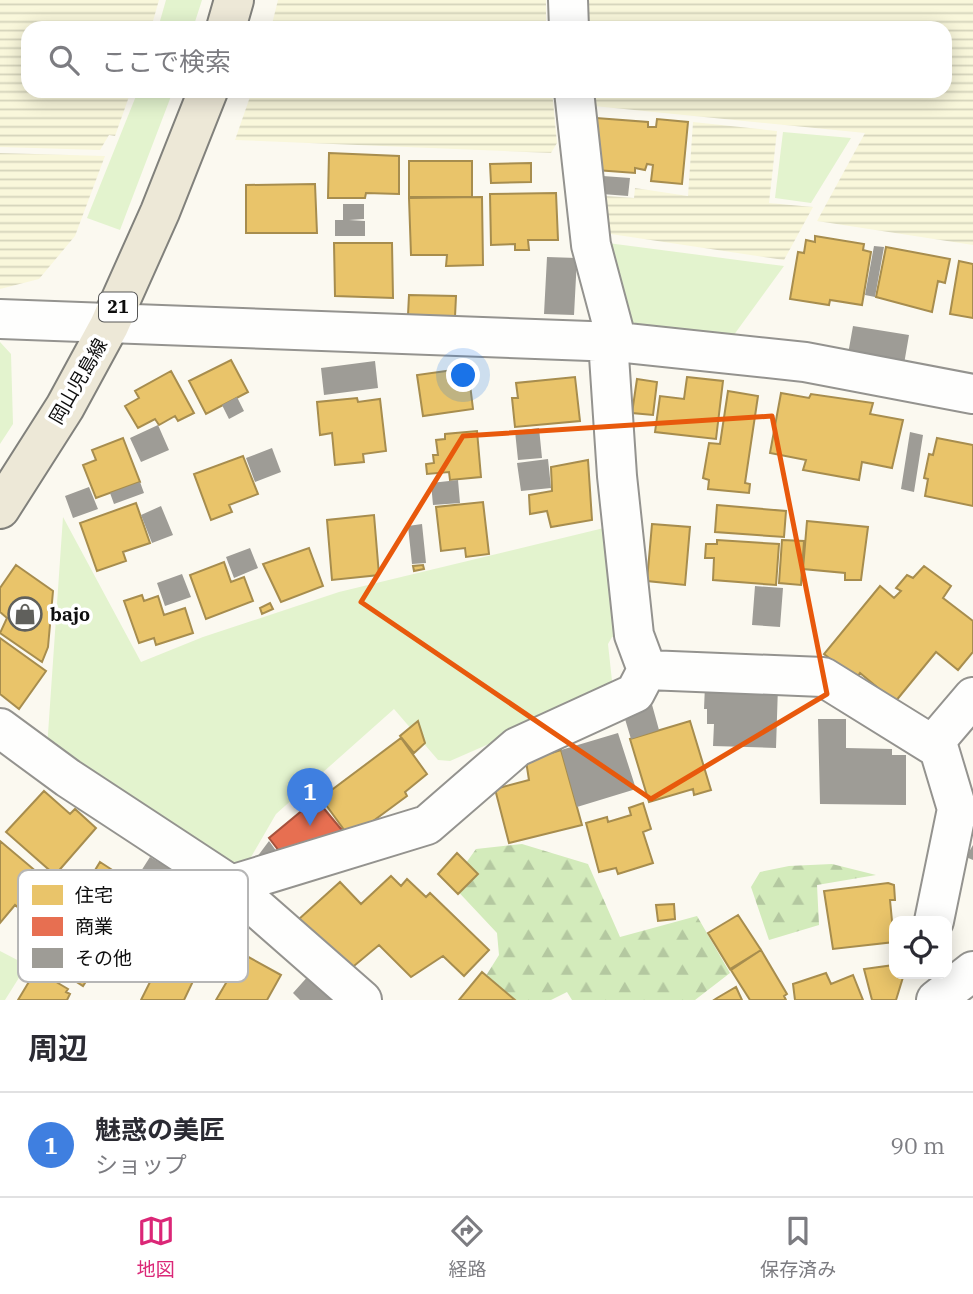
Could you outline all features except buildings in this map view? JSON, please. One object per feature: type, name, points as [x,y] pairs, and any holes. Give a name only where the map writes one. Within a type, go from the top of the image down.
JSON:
[{"type":"main road","points":[[228,21],[234,0]]},
{"type":"main road","name":"岡山児島線","points":[[0,509],[65,407],[109,326],[160,212],[205,98]]},
{"type":"street","points":[[568,0],[569,21]]},
{"type":"street","points":[[248,880],[427,825],[517,747],[635,693],[647,670],[634,635],[617,476],[611,350],[591,245],[574,98]]},
{"type":"street","points":[[0,320],[805,362],[973,394]]},
{"type":"street","points":[[647,670],[823,677],[939,749],[965,813],[935,916]]},
{"type":"street","points":[[933,744],[973,697]]},
{"type":"street","points":[[0,729],[68,778],[209,870]]},
{"type":"street","points":[[248,899],[362,1000]]},
{"type":"highlighted area","points":[[772,416],[827,694],[651,799],[361,602],[463,436]]},
{"type":"shaded area","points":[[0,0],[159,0],[153,21],[21,21],[21,98],[129,98],[115,136],[109,135],[100,150],[0,147]]},
{"type":"shaded area","points":[[278,0],[546,0],[546,21],[273,21]]},
{"type":"shaded area","points":[[579,0],[973,0],[973,245],[817,221],[865,133],[584,105],[584,98],[952,98],[952,21],[580,21]]},
{"type":"shaded area","points":[[250,98],[553,98],[557,143],[551,153],[235,140]]},
{"type":"shaded area","points":[[693,122],[777,131],[769,203],[813,207],[784,260],[604,233],[596,203],[606,196],[634,198],[635,188],[688,196]]},
{"type":"shaded area","points":[[0,153],[105,156],[75,236],[39,279],[0,289]]},
{"type":"green space","points":[[166,0],[202,0],[195,21],[160,21]]},
{"type":"green space","points":[[135,98],[170,98],[120,230],[87,218]]},
{"type":"green space","points":[[783,132],[851,138],[811,203],[775,198]]},
{"type":"green space","points":[[600,242],[784,266],[728,343],[627,326]]},
{"type":"green space","points":[[0,342],[11,354],[13,424],[0,444]]},
{"type":"green space","points":[[63,517],[141,662],[203,637],[339,592],[608,527],[622,636],[612,637],[608,644],[613,690],[450,761],[438,760],[394,709],[276,814],[247,864],[232,867],[47,748]]},
{"type":"green space","points":[[522,844],[588,864],[620,937],[697,916],[730,973],[695,1000],[572,1000],[567,992],[551,1000],[485,1000],[477,990],[499,955],[497,933],[451,884],[476,849]]},
{"type":"green space","points":[[832,864],[876,875],[817,885],[819,925],[769,940],[751,887],[760,872],[789,866]]},
{"type":"green space","points":[[0,951],[18,960],[18,979],[5,1000],[0,1000]]},
{"type":"place","name":"bajo","points":[[25,614]]},
{"type":"place","name":"魅惑の美匠","points":[[310,826]]}]
